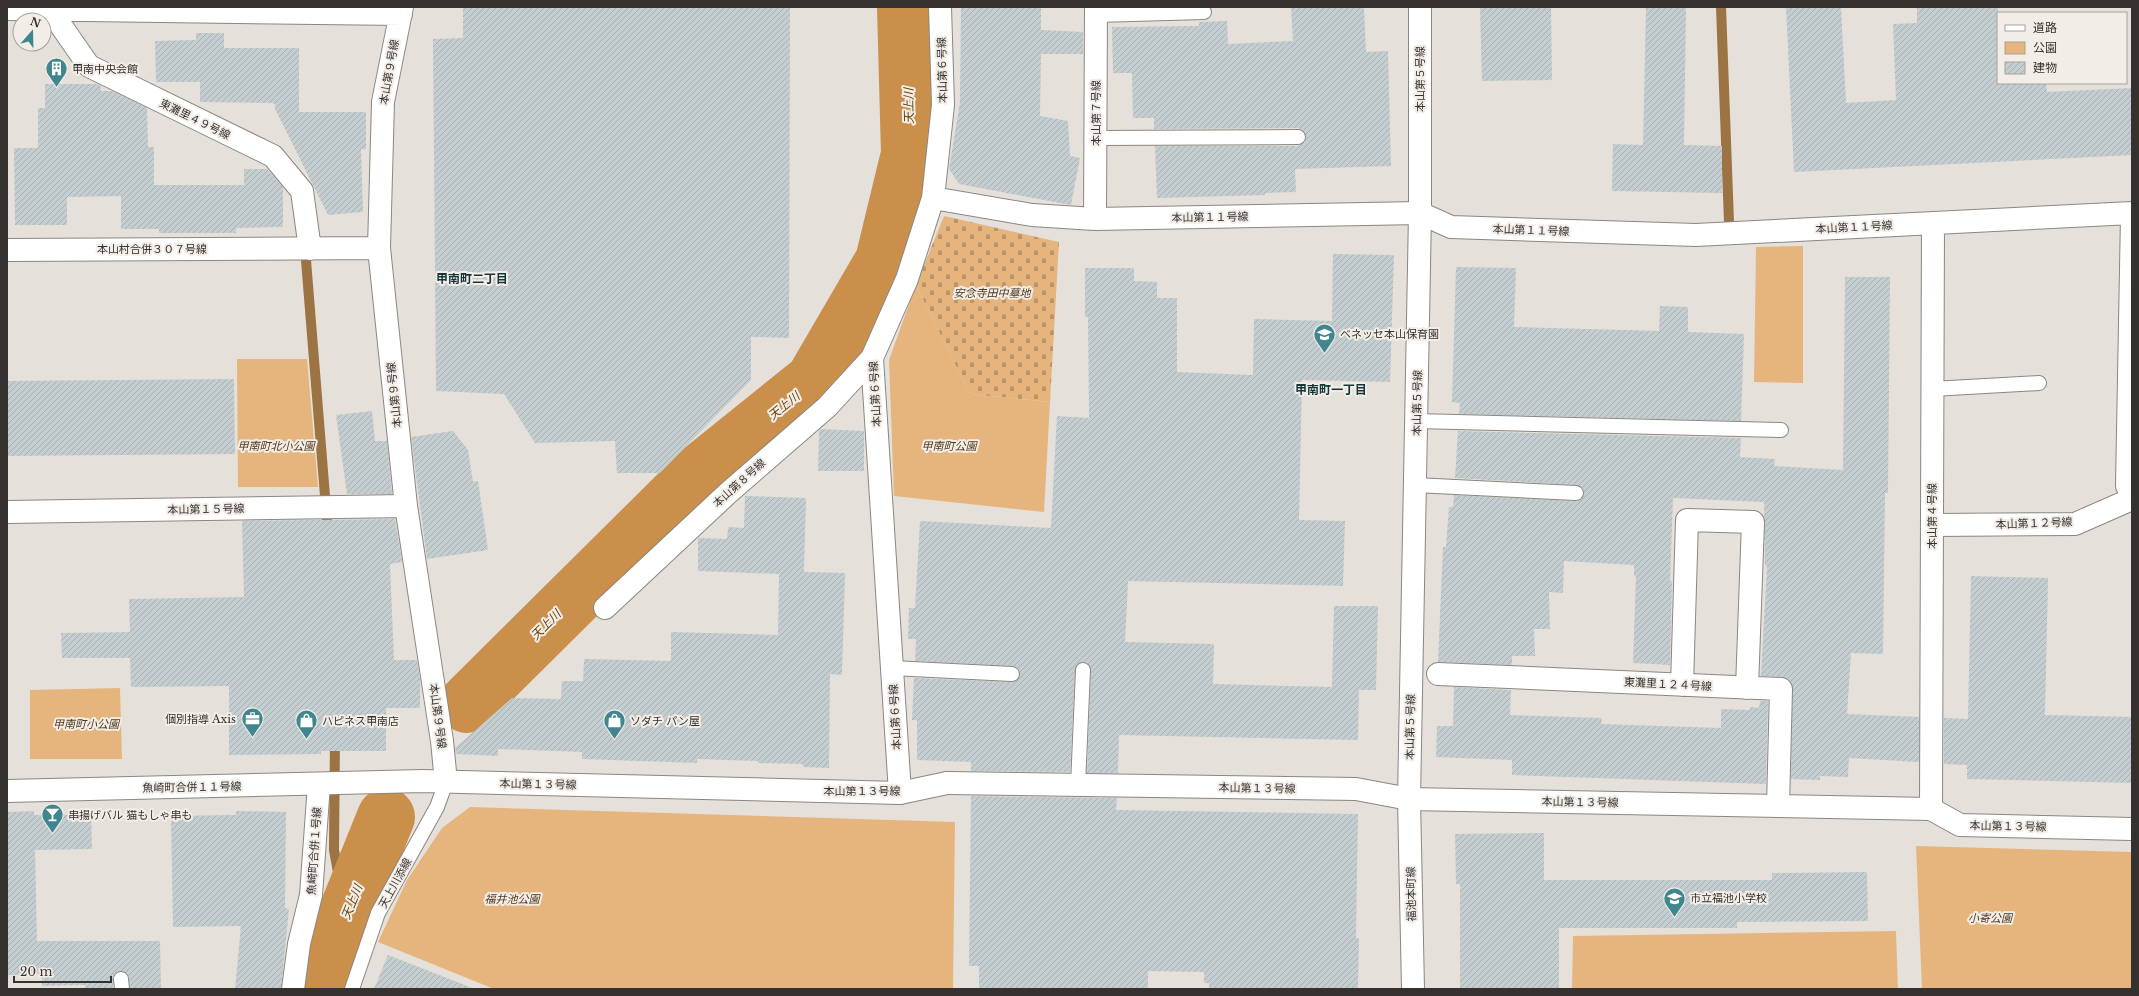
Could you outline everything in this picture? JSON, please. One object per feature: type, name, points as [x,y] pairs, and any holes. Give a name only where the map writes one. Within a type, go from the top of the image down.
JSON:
[{"type":"street","name":"本山第６号線","points":[[900,792],[872,358],[907,280],[933,198],[943,105],[940,7]]},
{"type":"street","name":"本山第５号線","points":[[1409,799],[1420,213],[1420,7]]},
{"type":"street","name":"東灘里４９号線","points":[[49,8],[89,66],[273,156],[302,191],[304,248]]},
{"type":"street","points":[[7,9],[401,10]]},
{"type":"street","name":"本山第９号線","points":[[401,10],[383,102],[379,248],[406,506],[442,742],[446,782]]},
{"type":"street","name":"本山第７号線","points":[[1095,220],[1096,11]]},
{"type":"street","name":"本山第１１号線","points":[[933,198],[1032,215],[1095,220],[1420,213],[1451,227],[1696,235],[2132,214]]},
{"type":"street","points":[[2132,214],[2127,486],[2132,493]]},
{"type":"street","name":"本山第４号線","points":[[1931,809],[1933,223]]},
{"type":"street","name":"本山村合併３０７号線","points":[[7,250],[379,248]]},
{"type":"street","name":"本山第８号線","points":[[605,608],[728,493],[827,407],[872,358]]},
{"type":"street","name":"本山第１２号線","points":[[1932,525],[2075,524],[2132,499]]},
{"type":"street","name":"本山第１５号線","points":[[7,512],[406,506]]},
{"type":"street","points":[[1682,685],[1687,520],[1753,522],[1746,688]]},
{"type":"street","name":"東灘里１２４号線","points":[[1438,674],[1781,689],[1778,806]]},
{"type":"street","name":"本山第１３号線","points":[[377,782],[423,781],[900,792],[946,783],[1356,790],[1409,799],[1931,809],[1960,825],[2132,829]]},
{"type":"street","name":"魚崎町合併１１号線","points":[[7,791],[377,782]]},
{"type":"street","name":"魚崎町合併１号線","points":[[293,989],[299,944],[311,895],[319,784]]},
{"type":"street","name":"福池本町線","points":[[1409,799],[1413,989]]},
{"type":"lane","points":[[1096,11],[1204,12]]},
{"type":"lane","points":[[1095,138],[1298,137]]},
{"type":"lane","points":[[1932,389],[2039,383]]},
{"type":"lane","points":[[1416,421],[1781,430]]},
{"type":"lane","points":[[1415,486],[1576,492]]},
{"type":"lane","points":[[892,668],[1012,674]]},
{"type":"lane","points":[[1078,785],[1083,670]]},
{"type":"lane","name":"天上川添線","points":[[352,989],[378,913],[437,807],[446,782]]},
{"type":"green space","name":"安念寺田中墓地","points":[[944,216],[1059,242],[1050,402],[970,394],[916,285]]},
{"type":"green space","points":[[1803,246],[1803,383],[1754,382],[1756,247]]},
{"type":"green space","name":"甲南町公園","points":[[916,285],[970,394],[1050,402],[1044,512],[894,496],[889,360]]},
{"type":"green space","name":"甲南町北小公園","points":[[237,359],[307,359],[318,487],[238,487]]},
{"type":"green space","name":"甲南町小公園","points":[[120,688],[122,759],[30,759],[30,690]]},
{"type":"green space","name":"福井池公園","points":[[470,807],[955,822],[953,989],[494,989],[378,942],[407,880],[442,828]]},
{"type":"green space","name":"小寄公園","points":[[1916,846],[2132,852],[2132,989],[1922,989]]},
{"type":"green space","points":[[1896,931],[1898,989],[1572,989],[1573,936]]},
{"type":"building","points":[[463,7],[790,7],[789,338],[751,337],[751,380],[660,473],[617,473],[615,441],[535,443],[504,394],[436,391],[433,39],[463,38]]},
{"type":"building","points":[[961,7],[1041,7],[1041,30],[1083,32],[1083,54],[1041,54],[1040,116],[1068,121],[1070,156],[1080,158],[1071,205],[959,184],[949,169],[960,102]]},
{"type":"building","points":[[1291,7],[1364,7],[1366,52],[1388,51],[1391,166],[1295,169],[1296,192],[1265,193],[1265,195],[1157,198],[1155,146],[1298,146],[1305,142],[1306,137],[1303,130],[1298,128],[1154,129],[1154,118],[1133,118],[1132,73],[1113,73],[1112,27],[1199,26],[1199,22],[1227,21],[1228,44],[1293,41]]},
{"type":"building","points":[[1480,7],[1551,7],[1552,80],[1482,81]]},
{"type":"building","points":[[1646,7],[1686,7],[1684,145],[1722,146],[1722,193],[1612,191],[1613,144],[1643,145]]},
{"type":"building","points":[[1786,7],[1841,7],[1846,103],[1896,100],[1893,24],[1917,23],[1917,7],[1998,7],[1997,84],[2046,84],[2047,92],[2132,88],[2132,155],[1794,172]]},
{"type":"building","points":[[196,33],[224,33],[224,48],[299,48],[299,112],[366,112],[366,149],[361,149],[363,212],[328,215],[275,109],[275,104],[200,102],[200,82],[156,82],[155,41],[196,40]]},
{"type":"building","points":[[45,84],[97,84],[101,86],[101,91],[112,91],[147,108],[148,147],[154,147],[154,185],[244,185],[244,169],[267,169],[283,187],[283,227],[236,228],[236,233],[159,233],[159,229],[121,229],[121,196],[67,197],[67,225],[15,225],[14,148],[38,148],[38,108],[45,108]]},
{"type":"building","points":[[1333,254],[1394,255],[1390,382],[1302,380],[1299,520],[1345,521],[1343,586],[1128,581],[1125,642],[1214,644],[1213,684],[1332,687],[1334,606],[1378,606],[1376,690],[1359,690],[1358,740],[1119,735],[1118,773],[1087,773],[1091,670],[1088,663],[1083,662],[1076,665],[1075,670],[1070,772],[971,771],[971,762],[917,760],[917,720],[912,720],[914,678],[1012,682],[1019,679],[1020,674],[1017,667],[1012,666],[915,661],[916,639],[908,639],[909,608],[915,608],[920,521],[1051,528],[1057,416],[1089,418],[1088,317],[1085,317],[1085,268],[1134,268],[1134,281],[1157,282],[1157,298],[1177,298],[1177,372],[1253,375],[1254,319],[1332,321]]},
{"type":"building","points":[[1456,267],[1516,268],[1514,327],[1659,331],[1660,306],[1688,307],[1688,332],[1744,334],[1741,421],[1459,414],[1460,403],[1452,402]]},
{"type":"building","points":[[1845,277],[1890,277],[1888,493],[1885,493],[1883,654],[1851,653],[1847,714],[1919,717],[1919,762],[1849,758],[1848,777],[1820,776],[1820,780],[1791,779],[1792,683],[1788,679],[1782,677],[1761,676],[1767,566],[1765,565],[1764,502],[1673,498],[1670,581],[1672,581],[1670,665],[1633,663],[1636,576],[1634,576],[1634,565],[1564,561],[1563,593],[1549,592],[1550,629],[1534,629],[1535,656],[1512,656],[1512,665],[1438,662],[1443,547],[1446,547],[1449,507],[1453,507],[1454,495],[1576,501],[1580,500],[1584,494],[1583,489],[1576,485],[1455,478],[1458,431],[1741,438],[1740,457],[1775,459],[1774,466],[1843,470]]},
{"type":"building","points":[[234,379],[235,454],[7,456],[7,381]]},
{"type":"building","points":[[372,411],[375,441],[387,441],[392,494],[347,494],[336,415]]},
{"type":"building","points":[[820,429],[864,431],[864,471],[818,471]]},
{"type":"building","points":[[453,431],[468,450],[473,482],[478,481],[488,550],[427,559],[411,437]]},
{"type":"building","points":[[745,496],[806,498],[804,572],[845,573],[842,675],[830,674],[829,768],[803,767],[803,764],[758,763],[758,761],[697,759],[697,763],[582,759],[582,752],[498,749],[498,756],[456,754],[455,748],[512,698],[561,699],[562,681],[583,681],[584,659],[671,661],[671,632],[778,635],[779,574],[698,571],[698,538],[727,539],[728,527],[744,528]]},
{"type":"building","points":[[395,519],[402,562],[390,564],[394,660],[417,660],[420,679],[420,708],[386,708],[386,751],[321,751],[321,754],[229,755],[229,686],[131,687],[130,658],[62,658],[61,633],[130,632],[129,599],[244,597],[242,521]]},
{"type":"building","points":[[1971,576],[2048,578],[2045,715],[2132,717],[2132,783],[1967,779],[1967,765],[1944,764],[1944,718],[1968,719]]},
{"type":"building","points":[[1454,687],[1511,690],[1510,715],[1602,718],[1601,724],[1721,728],[1721,709],[1750,710],[1750,707],[1759,708],[1760,701],[1768,701],[1766,784],[1512,775],[1512,760],[1436,757],[1437,726],[1453,726]]},
{"type":"building","points":[[971,796],[1117,798],[1116,810],[1358,814],[1356,938],[1359,938],[1358,989],[1209,989],[1209,983],[1204,983],[1204,972],[1148,971],[1148,989],[979,989],[979,966],[969,966]]},
{"type":"building","points":[[34,811],[34,815],[91,815],[92,849],[35,850],[37,941],[160,941],[161,989],[130,989],[128,974],[121,971],[113,976],[113,989],[85,989],[85,985],[42,986],[42,974],[7,975],[7,812]]},
{"type":"building","points":[[236,811],[286,812],[285,908],[289,909],[281,989],[235,989],[241,926],[173,927],[171,816],[236,815]]},
{"type":"building","points":[[1544,833],[1544,880],[1772,880],[1772,873],[1867,872],[1868,921],[1737,922],[1737,928],[1559,928],[1559,989],[1460,989],[1460,884],[1456,884],[1455,834]]},
{"type":"building","points":[[388,955],[470,987],[469,989],[374,989]]},
{"type":"waterway","name":"天上川","points":[[467,704],[702,471],[814,381],[884,261],[910,154],[906,7]]},
{"type":"waterway","points":[[1721,7],[1729,222]]},
{"type":"waterway","points":[[305,248],[328,533]]},
{"type":"waterway","points":[[335,737],[334,850],[346,916]]},
{"type":"waterway","name":"天上川","points":[[321,989],[346,916],[386,817]]},
{"type":"place","name":"甲南中央会館","points":[[56,88]]},
{"type":"place","name":"ベネッセ本山保育園","points":[[1324,354]]},
{"type":"place","name":"個別指導 Axis","points":[[252,738]]},
{"type":"place","name":"ハピネス甲南店","points":[[306,740]]},
{"type":"place","name":"ソダチ パン屋","points":[[614,740]]},
{"type":"place","name":"串揚げバル 猫もしゃ串も","points":[[52,834]]},
{"type":"place","name":"市立福池小学校","points":[[1674,918]]},
{"type":"district","name":"甲南町二丁目","points":[[472,279]]},
{"type":"district","name":"甲南町一丁目","points":[[1331,390]]}]
